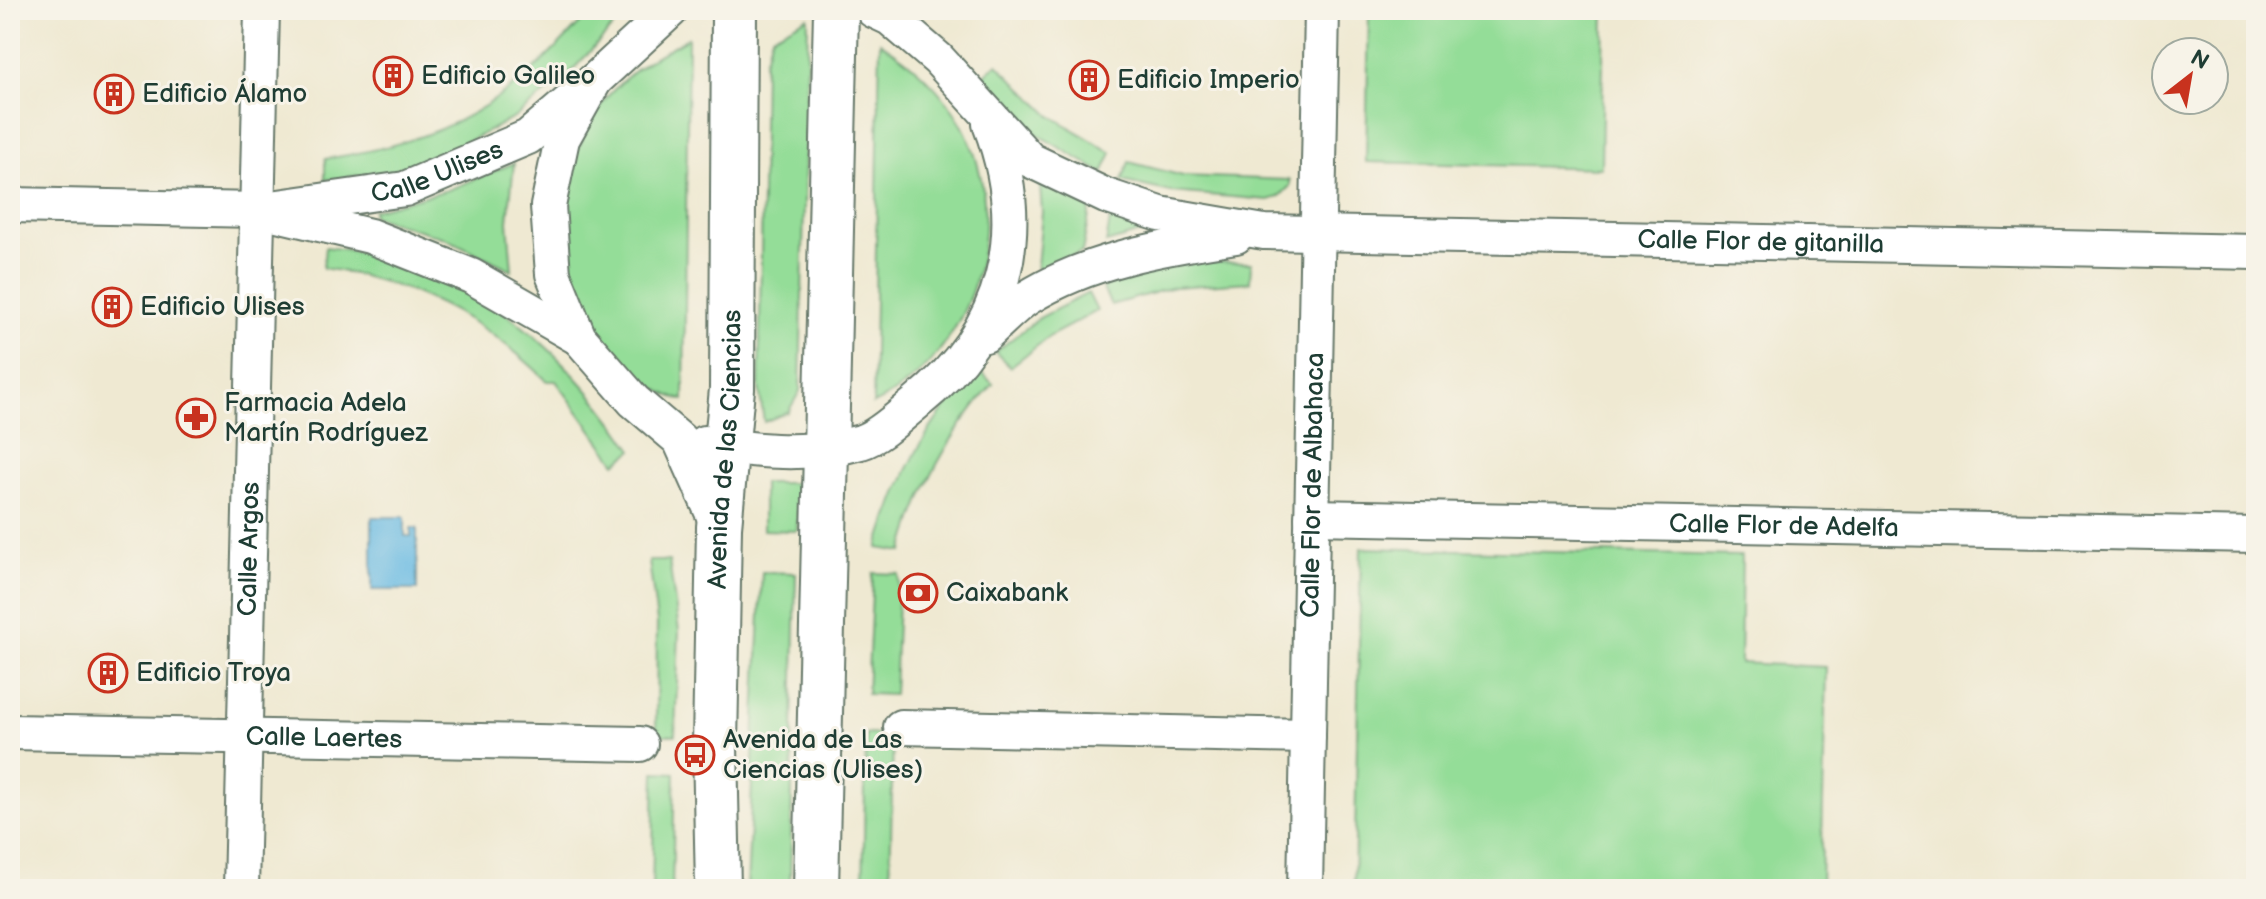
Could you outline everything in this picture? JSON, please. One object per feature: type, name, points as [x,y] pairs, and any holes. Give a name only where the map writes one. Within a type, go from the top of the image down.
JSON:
[{"type":"main road","name":"Avenida de las Ciencias","points":[[718,889],[715,745],[719,527],[732,389],[734,10]]},
{"type":"main road","points":[[816,889],[823,542],[846,445],[836,10]]},
{"type":"street","name":"Calle Argos","points":[[241,889],[262,10]]},
{"type":"street","name":"Calle Ulises","points":[[10,205],[257,210],[405,189],[528,137],[671,10]]},
{"type":"street","name":"Calle Flor de Albahaca","points":[[1305,889],[1322,10]]},
{"type":"street","points":[[884,13],[938,59],[1030,160],[1106,196],[1160,214],[1264,232]]},
{"type":"street","points":[[595,80],[562,139],[548,206],[553,274],[579,338],[634,401],[680,440],[719,527]]},
{"type":"street","points":[[680,440],[770,453],[846,445],[929,392],[958,359],[992,310],[1008,262],[1011,208],[1001,154],[987,116]]},
{"type":"street","name":"Calle Ulises","points":[[257,210],[370,236],[471,276],[579,338]]},
{"type":"street","points":[[958,359],[1027,298],[1100,265],[1157,248],[1264,232]]},
{"type":"street","name":"Calle Flor de gitanilla","points":[[1264,232],[2256,252]]},
{"type":"street","name":"Calle Flor de Adelfa","points":[[1312,517],[2256,535]]},
{"type":"street","points":[[901,727],[1308,736]]},
{"type":"street","name":"Calle Laertes","points":[[10,732],[640,744]]},
{"type":"green space","points":[[592,10],[629,10],[567,76],[514,118],[455,148],[393,171],[325,180],[325,159],[408,141],[474,113],[532,71]]},
{"type":"green space","points":[[1369,10],[1604,10],[1601,168],[1366,162]]},
{"type":"green space","points":[[808,17],[800,391],[788,412],[764,422],[759,388],[764,62],[772,36]]},
{"type":"green space","points":[[688,38],[684,400],[666,394],[640,378],[599,331],[573,273],[567,242],[566,211],[578,149],[601,105],[634,71]]},
{"type":"green space","points":[[880,42],[925,77],[953,110],[977,161],[984,202],[983,243],[975,283],[959,320],[937,354],[908,382],[873,404]]},
{"type":"green space","points":[[997,64],[1050,115],[1112,153],[1103,173],[1035,133],[979,80]]},
{"type":"green space","points":[[1129,162],[1183,176],[1290,180],[1290,186],[1279,197],[1268,200],[1171,192],[1122,181]]},
{"type":"green space","points":[[514,163],[508,221],[512,270],[445,238],[373,216],[373,210],[448,190]]},
{"type":"green space","points":[[1044,183],[1091,205],[1082,252],[1041,270],[1037,267],[1042,212],[1040,186]]},
{"type":"green space","points":[[1111,214],[1146,225],[1144,232],[1106,243]]},
{"type":"green space","points":[[325,247],[375,255],[421,269],[464,288],[503,311],[539,340],[572,373],[633,450],[616,463],[556,381],[547,381],[498,339],[444,306],[386,283],[323,268]]},
{"type":"green space","points":[[1199,262],[1251,263],[1250,282],[1174,287],[1111,305],[1102,287],[1162,268]]},
{"type":"green space","points":[[1088,293],[1097,311],[1050,336],[1010,367],[995,352],[1039,318]]},
{"type":"green space","points":[[977,368],[993,384],[949,442],[918,506],[903,552],[878,548],[896,497],[929,430]]},
{"type":"green space","points":[[763,483],[799,483],[797,531],[763,530]]},
{"type":"green space","points":[[1361,548],[1742,556],[1740,663],[1826,667],[1821,889],[1354,889]]},
{"type":"green space","points":[[649,561],[669,561],[679,631],[675,735],[656,735],[657,622]]},
{"type":"green space","points":[[762,572],[796,573],[790,889],[747,889]]},
{"type":"green space","points":[[873,573],[899,574],[894,695],[867,694]]},
{"type":"green space","points":[[866,734],[893,735],[890,889],[863,889]]},
{"type":"green space","points":[[655,772],[675,773],[672,889],[652,889]]},
{"type":"water","points":[[372,517],[405,517],[405,536],[411,536],[411,528],[417,528],[417,590],[372,590]]},
{"type":"place","name":"Edificio Galileo","points":[[393,76]]},
{"type":"place","name":"Edificio Imperio","points":[[1089,80]]},
{"type":"place","name":"Edificio Álamo","points":[[114,94]]},
{"type":"place","name":"Edificio Ulises","points":[[112,307]]},
{"type":"place","name":"Farmacia Adela Martín Rodríguez","points":[[196,418]]},
{"type":"place","name":"Caixabank","points":[[918,593]]},
{"type":"place","name":"Edificio Troya","points":[[108,673]]},
{"type":"place","name":"Avenida de Las Ciencias (Ulises)","points":[[695,755]]}]
